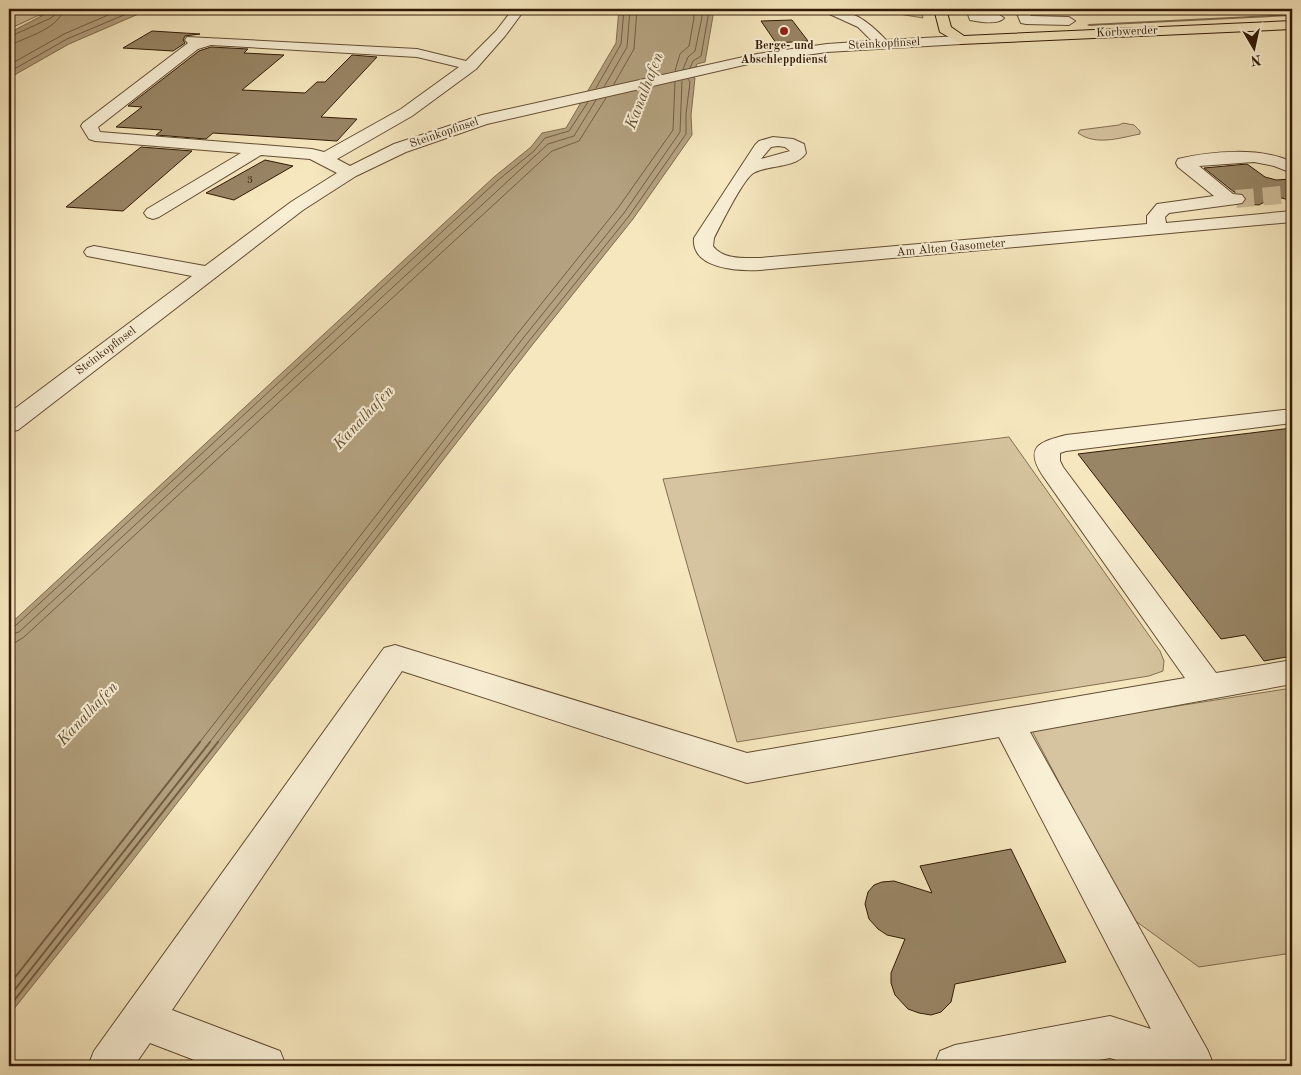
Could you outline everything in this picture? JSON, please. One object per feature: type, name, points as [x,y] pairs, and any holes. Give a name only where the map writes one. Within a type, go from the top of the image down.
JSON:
[{"type":"main road","points":[[940,9],[946,30],[961,40]]},
{"type":"main road","name":"Korbwerder","points":[[961,40],[1292,25]]},
{"type":"street","points":[[326,158],[394,119],[471,66],[519,9]]},
{"type":"street","points":[[829,9],[855,19],[875,36]]},
{"type":"street","points":[[972,9],[976,17],[998,18]]},
{"type":"street","points":[[1021,9],[1026,20],[1069,21]]},
{"type":"street","points":[[850,31],[875,36],[900,34],[896,30]]},
{"type":"street","name":"Steinkopfinsel","points":[[9,426],[297,206],[350,172],[387,154],[452,129],[550,104],[733,63],[875,36],[961,40]]},
{"type":"street","points":[[190,40],[417,53],[471,66]]},
{"type":"street","points":[[210,42],[193,46],[89,126],[95,136],[312,154],[326,158],[338,168],[350,172]]},
{"type":"street","points":[[153,213],[259,149]]},
{"type":"street","points":[[1157,229],[1156,216],[1163,208],[1233,200],[1184,163],[1244,157],[1280,160],[1292,168]]},
{"type":"street","name":"Am Alten Gasometer","points":[[746,171],[702,242],[705,252],[734,263],[760,264],[1292,218]]},
{"type":"street","points":[[94,252],[209,273]]},
{"type":"street","points":[[70,351],[99,357]]},
{"type":"street","points":[[1209,686],[1052,470],[1047,461],[1048,450],[1054,446],[1066,443],[1292,416]]},
{"type":"street","points":[[109,1066],[395,657],[747,768],[1292,672]]},
{"type":"street","points":[[1008,722],[1193,1066]]},
{"type":"street","points":[[142,1020],[265,1066]]},
{"type":"street","points":[[955,1066],[1110,1037],[1139,1044],[1175,1066]]},
{"type":"shaded area","points":[[9,9],[55,9],[48,14],[37,16],[9,29]]},
{"type":"shaded area","points":[[869,9],[921,9],[923,18]]},
{"type":"shaded area","points":[[1123,123],[1134,125],[1140,131],[1140,134],[1100,140],[1085,137],[1078,133],[1080,130]]},
{"type":"shaded area","points":[[1009,437],[1160,651],[1164,661],[1163,671],[1149,676],[737,742],[663,479]]},
{"type":"shaded area","points":[[1292,688],[1292,953],[1199,967],[1130,917],[1031,729]]},
{"type":"water","points":[[55,9],[150,9],[69,44],[9,78],[9,33]]},
{"type":"water","name":"Kanalhafen","points":[[619,9],[711,9],[713,16],[705,62],[697,64],[692,77],[695,78],[691,115],[692,135],[633,219],[533,344],[129,865],[9,1015],[9,625],[494,177],[531,147],[542,133],[566,128],[616,43]]},
{"type":"building","name":"Berge- und Abschleppdienst","points":[[792,20],[808,41],[776,43],[761,21]]},
{"type":"building","points":[[152,31],[200,34],[185,36],[183,40],[185,43],[173,51],[123,48]]},
{"type":"building","points":[[211,47],[248,49],[244,53],[284,55],[242,90],[305,93],[317,82],[325,82],[352,55],[377,57],[321,117],[357,119],[337,141],[213,133],[206,139],[156,135],[162,130],[116,127],[142,107],[128,106],[199,51]]},
{"type":"building","points":[[141,147],[192,151],[123,211],[66,207]]},
{"type":"building","points":[[265,160],[293,166],[234,200],[206,193]]},
{"type":"building","points":[[1247,164],[1265,177],[1276,180],[1292,179],[1292,201],[1282,198],[1270,199],[1259,205],[1244,204],[1247,199],[1244,194],[1234,192],[1204,168]]},
{"type":"building","points":[[1292,428],[1292,656],[1264,661],[1245,635],[1221,639],[1078,454]]},
{"type":"building","points":[[1011,849],[1066,962],[955,984],[951,1002],[941,1012],[931,1015],[908,1009],[895,995],[891,983],[891,973],[905,939],[887,935],[869,919],[865,904],[868,892],[874,885],[894,881],[932,893],[920,866]]},
{"type":"waterway","points":[[1089,25],[1292,15]]},
{"type":"tunnel","points":[[1236,199],[1292,194]]},
{"type":"place","name":"Berge- und Abschleppdienst","points":[[784,31]]}]
